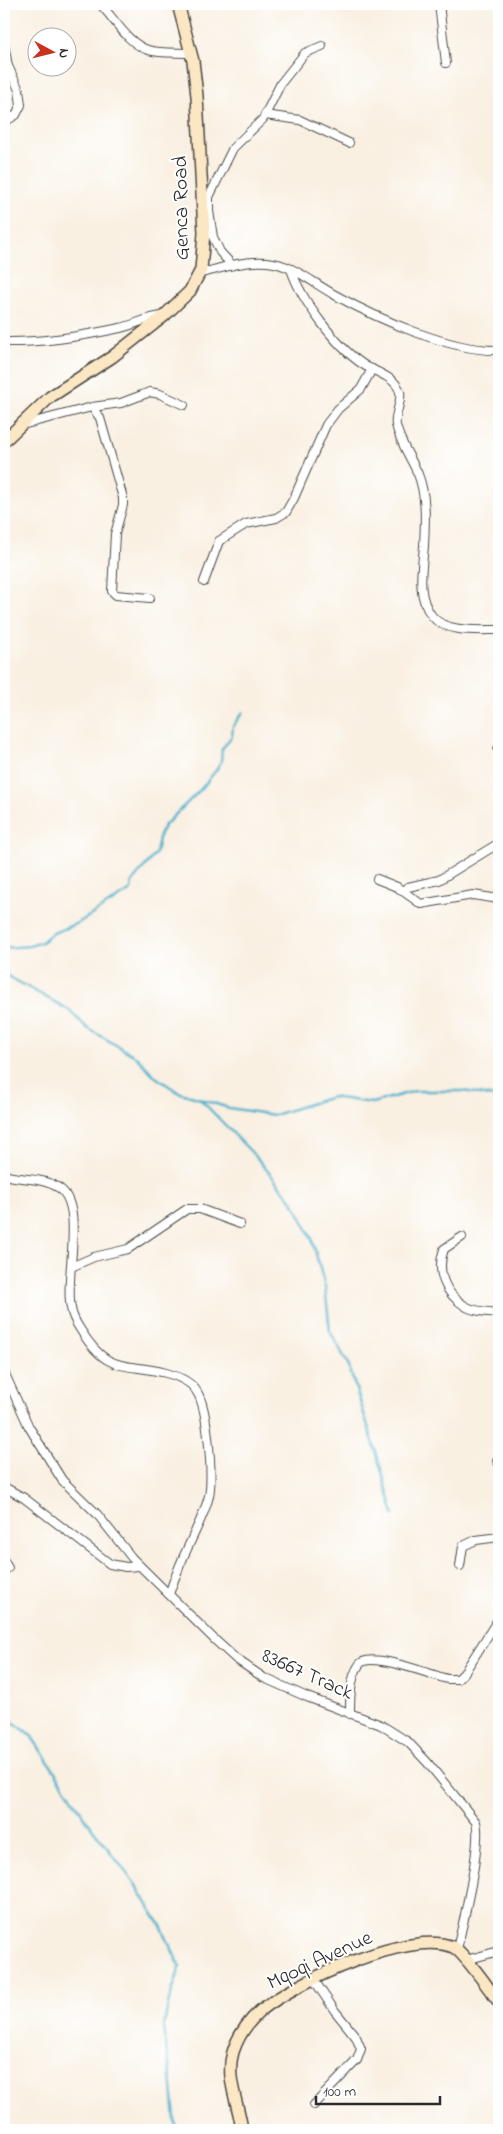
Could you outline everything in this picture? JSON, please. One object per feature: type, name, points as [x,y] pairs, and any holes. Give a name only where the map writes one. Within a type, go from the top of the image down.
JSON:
[{"type":"street","points":[[100,4],[139,46],[148,50],[191,53]]},
{"type":"street","name":"Genca Road","points":[[4,440],[50,397],[112,357],[164,316],[190,291],[199,274],[203,257],[204,233],[197,96],[191,53],[178,4]]},
{"type":"street","points":[[439,4],[446,62]]},
{"type":"street","points":[[4,45],[8,66],[17,86],[21,105],[16,114],[4,122]]},
{"type":"street","points":[[232,265],[220,252],[213,237],[208,199],[233,148],[264,115],[281,83],[300,58],[322,46]]},
{"type":"street","points":[[264,115],[300,120],[349,143]]},
{"type":"street","points":[[199,274],[232,265],[267,262],[291,269],[355,306],[440,340],[476,349],[499,350]]},
{"type":"street","points":[[291,269],[295,280],[317,317],[348,353],[394,383],[400,393],[396,426],[418,476],[425,505],[421,578],[427,608],[436,621],[448,626],[468,630],[497,630]]},
{"type":"street","points":[[4,342],[58,339],[121,328],[151,318],[164,316]]},
{"type":"street","points":[[204,582],[219,541],[246,524],[276,518],[286,512],[326,425],[338,409],[366,382],[372,370]]},
{"type":"street","points":[[20,425],[121,403],[150,392],[160,394],[184,405]]},
{"type":"street","points":[[92,408],[97,413],[102,424],[123,498],[123,505],[115,534],[112,591],[116,595],[150,598]]},
{"type":"street","points":[[402,890],[438,880],[499,843]]},
{"type":"street","points":[[377,879],[402,890],[420,904],[473,895],[499,899]]},
{"type":"street","points":[[4,1175],[42,1181],[54,1185],[65,1193],[69,1201],[72,1223],[70,1308],[80,1329],[100,1354],[117,1365],[163,1372],[186,1380],[193,1386],[201,1398],[205,1415],[210,1462],[209,1494],[169,1594]]},
{"type":"street","points":[[71,1266],[94,1257],[128,1249],[187,1209],[200,1209],[240,1224]]},
{"type":"street","points":[[462,1237],[444,1249],[440,1274],[453,1295],[465,1306],[499,1313]]},
{"type":"street","name":"83667 Track","points":[[4,1372],[10,1381],[29,1426],[62,1480],[97,1514],[139,1566],[214,1640],[247,1668],[276,1684],[381,1725],[408,1742],[427,1762],[476,1822],[477,1834],[473,1869],[457,1949]]},
{"type":"street","points":[[4,1487],[24,1498],[110,1564],[126,1568],[139,1566]]},
{"type":"street","points":[[460,1566],[464,1546],[476,1540],[499,1537]]},
{"type":"street","points":[[4,1561],[8,1568]]},
{"type":"street","points":[[350,1714],[350,1694],[359,1664],[373,1659],[438,1677],[458,1679],[464,1673],[499,1618]]},
{"type":"street","name":"Mqoqi Avenue","points":[[242,2130],[231,2067],[237,2043],[249,2023],[259,2012],[297,1988],[361,1959],[398,1946],[415,1943],[438,1944],[457,1949]]},
{"type":"street","points":[[457,1949],[499,2002]]},
{"type":"street","points":[[466,1960],[499,1951]]},
{"type":"street","points":[[314,1980],[356,2037],[360,2049],[356,2060],[314,2105]]},
{"type":"waterway","points":[[4,948],[29,946],[42,942],[51,934],[78,923],[131,890],[132,882],[156,853],[160,833],[165,825],[202,788],[217,769],[221,762],[222,749],[232,736],[233,726],[243,712]]},
{"type":"waterway","points":[[4,974],[69,1010],[87,1028],[135,1056],[157,1078],[178,1092],[229,1108],[274,1115],[332,1097],[372,1103],[415,1091],[464,1091],[499,1098]]},
{"type":"waterway","points":[[201,1100],[257,1158],[293,1202],[312,1239],[325,1287],[330,1331],[348,1364],[394,1515]]},
{"type":"waterway","points":[[4,1716],[30,1734],[92,1828],[135,1884],[161,1926],[180,1967],[169,2001],[163,2029],[171,2076],[176,2130]]}]
